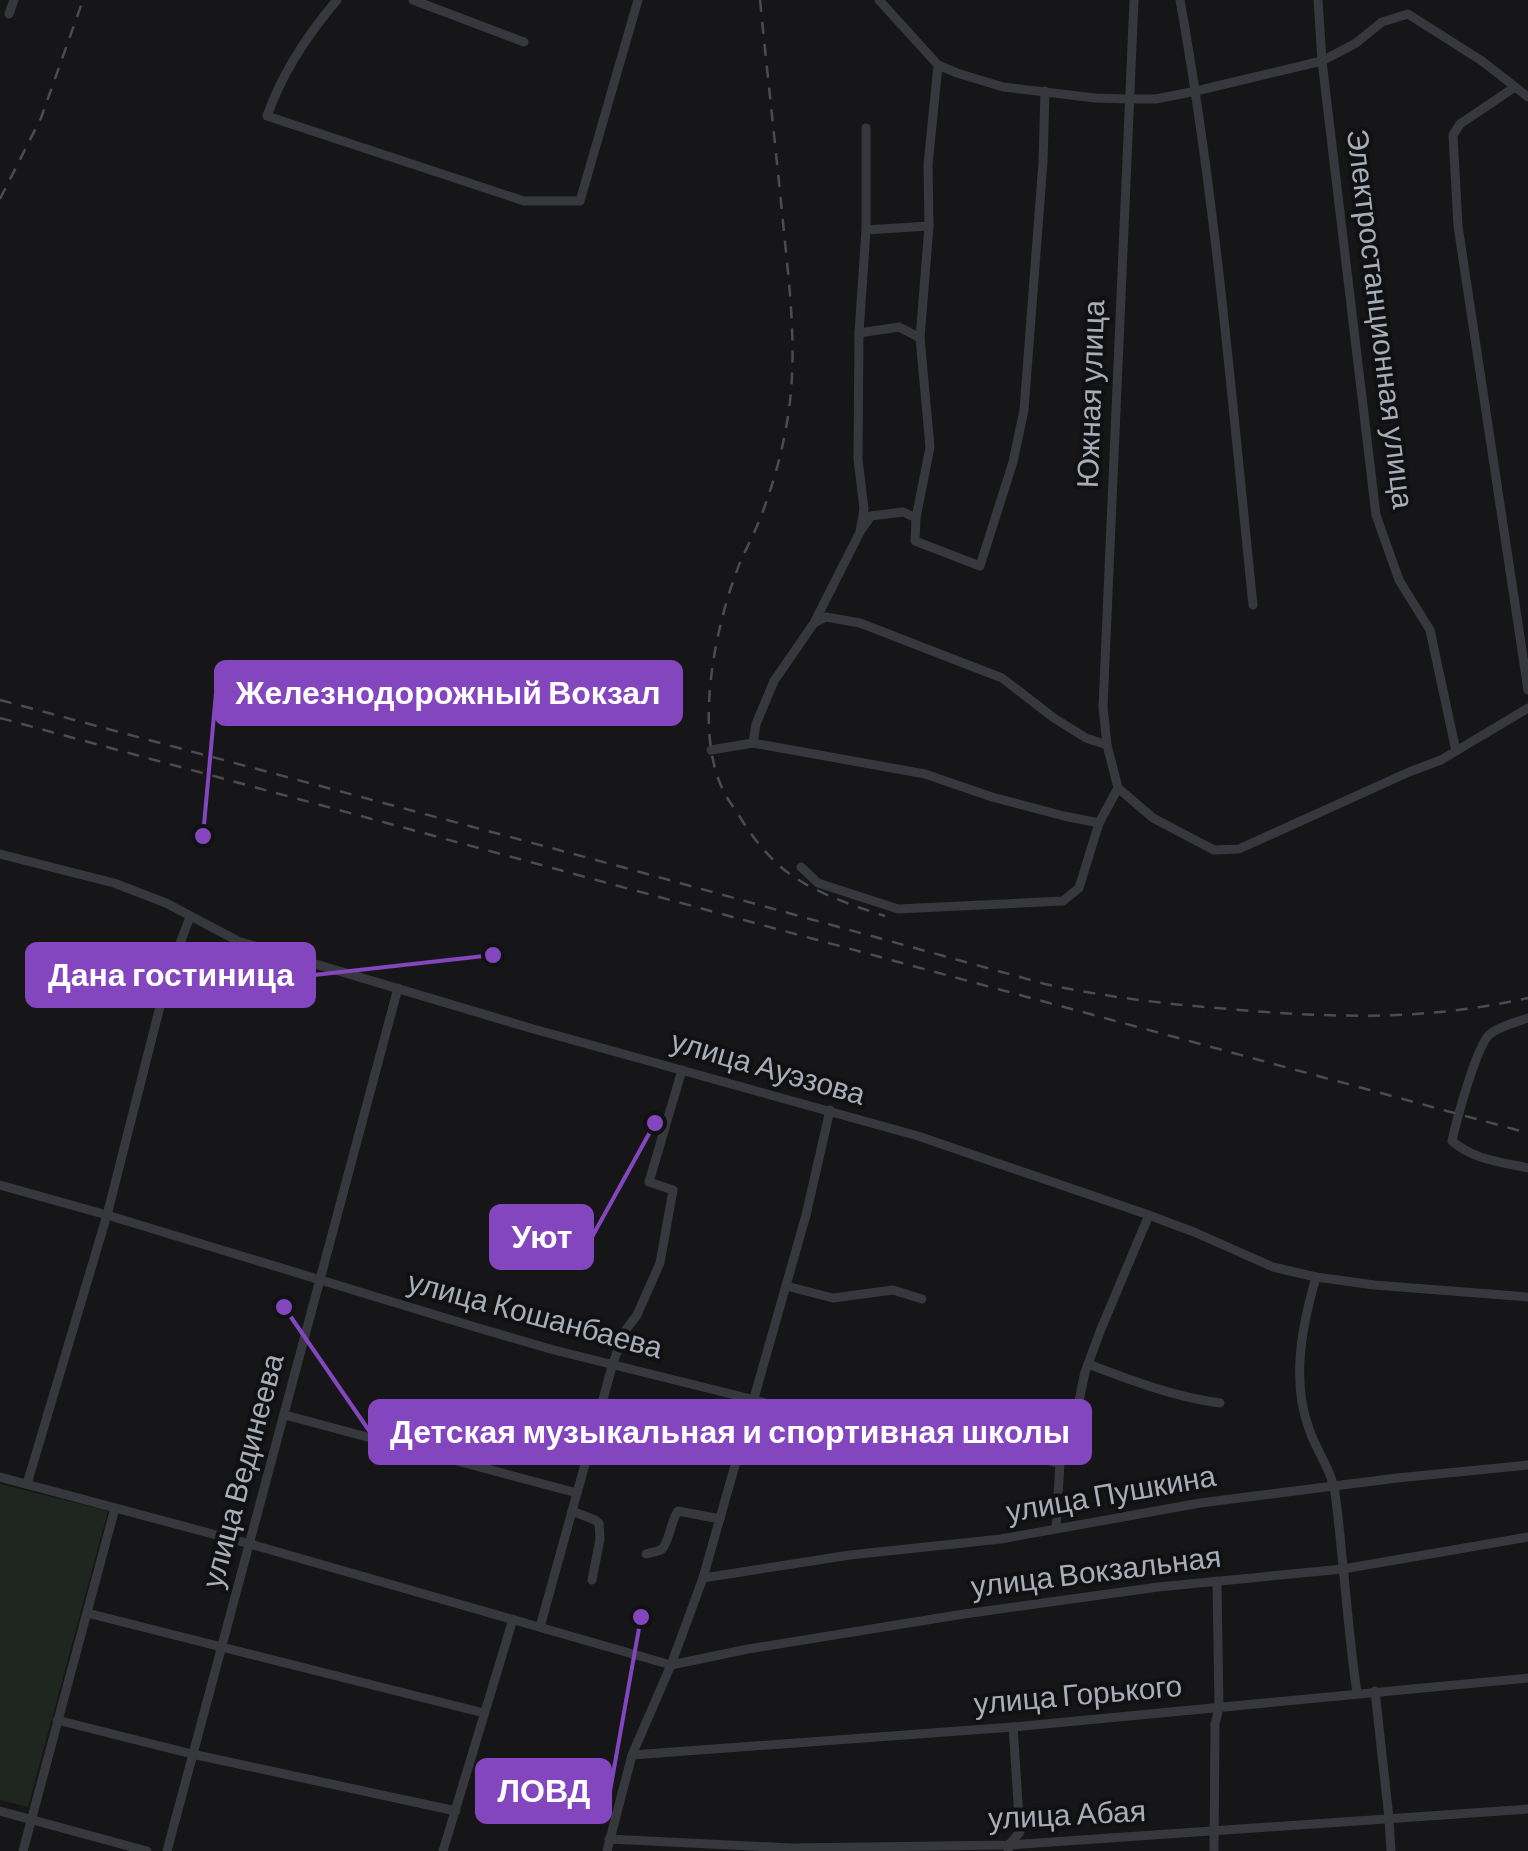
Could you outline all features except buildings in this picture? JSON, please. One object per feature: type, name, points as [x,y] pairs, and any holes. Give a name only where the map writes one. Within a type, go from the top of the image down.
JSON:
[{"type":"street","points":[[9,14],[14,0]]},
{"type":"street","points":[[337,0],[305,42],[276,92],[268,116],[524,201],[580,201],[638,0]]},
{"type":"street","points":[[413,0],[524,42]]},
{"type":"street","points":[[879,0],[938,65],[1004,87],[1129,99],[1196,92],[1322,60],[1356,44],[1382,22],[1408,14],[1482,60],[1528,97]]},
{"type":"street","name":"Южная улица","points":[[1118,788],[1103,707],[1134,0]]},
{"type":"street","points":[[1180,0],[1196,92],[1253,605]]},
{"type":"street","name":"Электростанционная улица","points":[[1318,0],[1376,516],[1399,580],[1430,630],[1456,750]]},
{"type":"street","points":[[938,65],[928,164],[929,226],[920,338],[930,447],[915,542],[980,566],[1013,462],[1024,410],[1045,91]]},
{"type":"street","points":[[1515,87],[1460,124],[1453,135],[1458,226],[1528,690]]},
{"type":"street","points":[[860,532],[864,510],[858,459],[866,128]]},
{"type":"street","points":[[866,230],[929,226]]},
{"type":"street","points":[[860,333],[898,327],[920,338]]},
{"type":"street","points":[[753,743],[756,724],[774,680],[814,624],[860,532],[872,516],[902,512],[916,518]]},
{"type":"street","points":[[814,624],[826,617],[860,623],[947,655],[1002,678],[1054,718],[1086,738],[1107,745]]},
{"type":"street","points":[[800,866],[818,883],[898,909],[1063,901],[1079,888],[1099,823],[1118,788],[1154,818],[1214,850],[1240,848],[1441,760],[1528,708]]},
{"type":"street","points":[[711,750],[753,743],[925,774],[992,797],[1099,823]]},
{"type":"street","name":"улица Ауэзова","points":[[0,854],[114,884],[166,903],[238,941],[530,1028],[918,1136],[1194,1232],[1272,1267],[1374,1285],[1528,1297]]},
{"type":"street","points":[[27,1484],[108,1215],[168,975],[190,916]]},
{"type":"street","name":"улица Вединеева","points":[[167,1851],[398,988]]},
{"type":"street","points":[[1528,1018],[1488,1034],[1478,1052],[1452,1141],[1481,1158],[1528,1168]]},
{"type":"street","points":[[540,1627],[613,1363],[660,1263],[673,1190],[650,1182],[682,1070]]},
{"type":"street","points":[[607,1851],[632,1754],[671,1666],[720,1519],[806,1215],[830,1110]]},
{"type":"street","name":"улица Кошанбаева","points":[[0,1186],[554,1350],[755,1400],[946,1457],[1000,1450],[1060,1463]]},
{"type":"street","points":[[1056,1529],[1060,1463],[1069,1449],[1088,1364],[1149,1216]]},
{"type":"street","points":[[1316,1277],[1300,1349],[1301,1389],[1308,1427],[1334,1487],[1357,1693]]},
{"type":"street","points":[[786,1286],[834,1298],[892,1290],[922,1299]]},
{"type":"street","points":[[1088,1364],[1144,1385],[1220,1403]]},
{"type":"street","points":[[285,1415],[577,1493]]},
{"type":"street","name":"улица Пушкина","points":[[702,1578],[1001,1539],[1200,1502],[1528,1466]]},
{"type":"street","points":[[0,1477],[250,1544],[671,1666]]},
{"type":"street","points":[[23,1851],[115,1508]]},
{"type":"street","points":[[572,1511],[599,1524],[592,1580]]},
{"type":"street","points":[[646,1554],[664,1548],[678,1511],[720,1519]]},
{"type":"street","name":"улица Вокзальная","points":[[671,1666],[748,1648],[964,1614],[1342,1569],[1528,1536]]},
{"type":"street","points":[[1214,1851],[1215,1724],[1219,1708],[1217,1581]]},
{"type":"street","points":[[87,1613],[484,1713]]},
{"type":"street","points":[[443,1851],[513,1620]]},
{"type":"street","name":"улица Горького","points":[[632,1754],[1013,1726],[1528,1678]]},
{"type":"street","points":[[1375,1691],[1391,1851]]},
{"type":"street","points":[[58,1720],[192,1754],[456,1810]]},
{"type":"street","points":[[1008,1848],[1020,1832],[1013,1726]]},
{"type":"street","name":"улица Абая","points":[[609,1839],[791,1848],[1008,1848],[1528,1809]]},
{"type":"street","points":[[0,1812],[147,1851]]},
{"type":"shaded area","points":[[0,1484],[108,1511],[28,1807],[0,1800]]},
{"type":"railway","points":[[0,199],[41,118],[83,0]]},
{"type":"railway","points":[[760,0],[789,283],[792,377],[777,468],[732,585],[716,643],[710,737],[714,765],[725,794],[772,859],[815,889],[885,916]]},
{"type":"railway","points":[[0,700],[1068,989],[1182,1005],[1341,1016],[1452,1011],[1528,998]]},
{"type":"railway","points":[[0,718],[1528,1133]]},
{"type":"place","name":"Железнодорожный Вокзал","points":[[203,836]]},
{"type":"place","name":"Дана гостиница","points":[[493,955]]},
{"type":"place","name":"Уют","points":[[655,1123]]},
{"type":"place","name":"Детская музыкальная и спортивная школы","points":[[284,1307]]},
{"type":"place","name":"ЛОВД","points":[[641,1617]]}]
